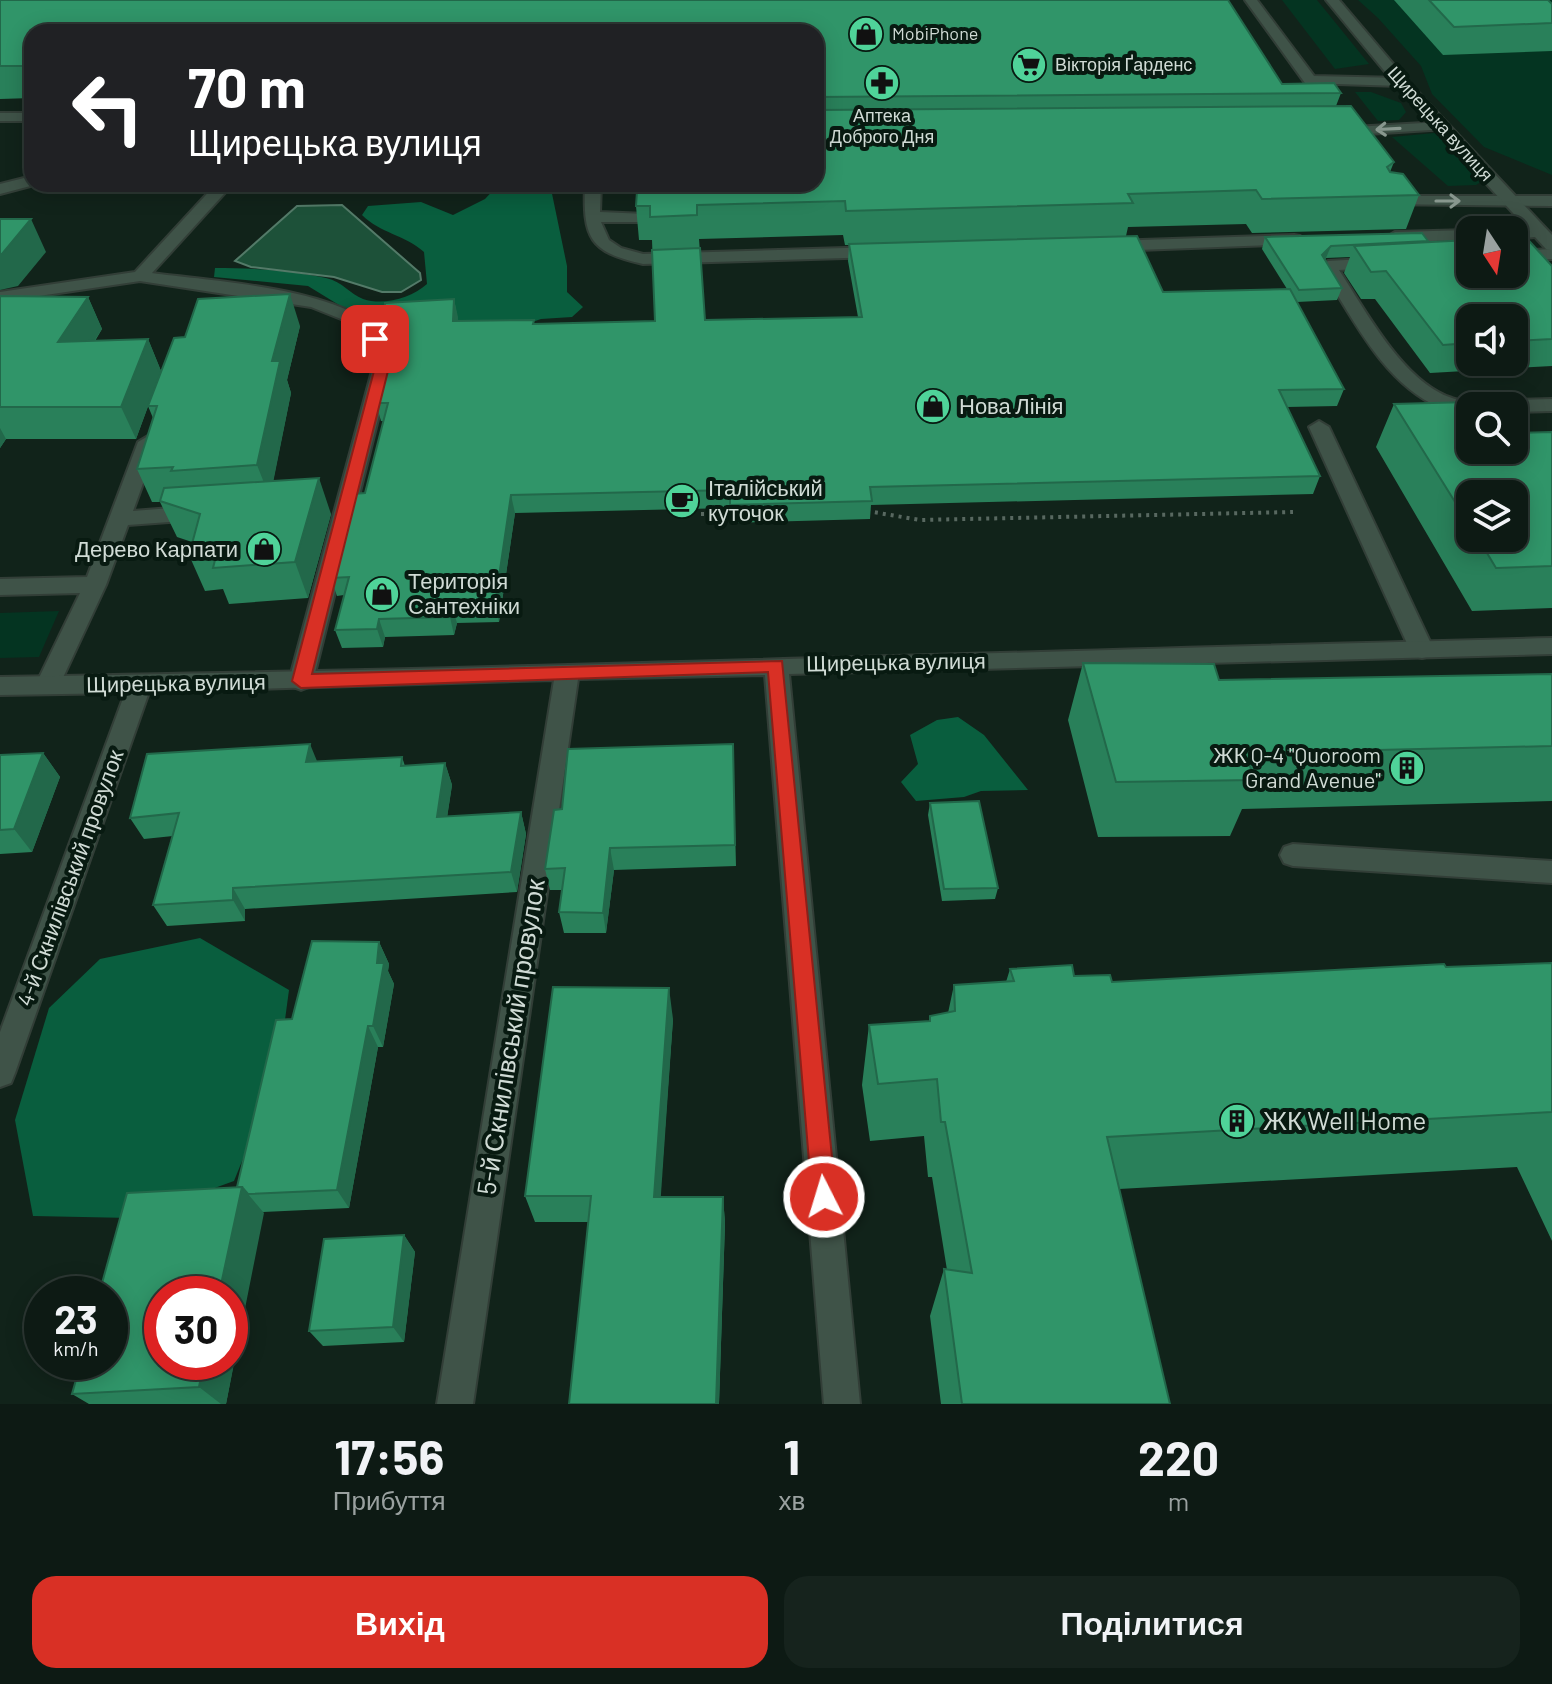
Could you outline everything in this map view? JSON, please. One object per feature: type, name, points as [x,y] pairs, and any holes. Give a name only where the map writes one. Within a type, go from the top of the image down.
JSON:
[{"type":"street","points":[[1251,0],[1310,80],[1401,82]]},
{"type":"street","name":"Щирецька вулиця","points":[[1332,0],[1401,82],[1546,239]]},
{"type":"street","points":[[0,117],[24,117]]},
{"type":"street","points":[[1327,132],[1441,126]]},
{"type":"street","points":[[0,189],[24,183]]},
{"type":"street","points":[[140,276],[218,192]]},
{"type":"street","points":[[593,192],[592,217],[596,237],[610,251],[643,259],[897,252]]},
{"type":"street","points":[[1386,201],[1552,201]]},
{"type":"street","points":[[592,217],[640,217]]},
{"type":"street","points":[[1375,238],[1456,235]]},
{"type":"street","points":[[1088,246],[1311,240]]},
{"type":"street","points":[[1528,255],[1552,254]]},
{"type":"street","points":[[1407,261],[1328,266],[1405,377],[1456,408]]},
{"type":"street","points":[[0,304],[6,296],[140,276],[203,293],[315,302],[352,317],[375,339],[382,367],[338,502],[301,681]]},
{"type":"street","points":[[1528,406],[1552,405]]},
{"type":"street","points":[[48,684],[95,585],[157,417]]},
{"type":"street","points":[[1319,427],[1422,650]]},
{"type":"street","points":[[119,519],[210,512]]},
{"type":"street","points":[[0,587],[95,585]]},
{"type":"street","name":"Щирецька вулиця","points":[[0,686],[301,681],[776,665],[1552,646]]},
{"type":"street","points":[[776,665],[842,1404]]},
{"type":"street","name":"5-й Скнилівський провулок","points":[[455,1404],[567,671]]},
{"type":"street","name":"4-й Скнилівський провулок","points":[[0,1073],[140,684]]},
{"type":"street","points":[[1293,855],[1552,872]]},
{"type":"path","points":[[855,511],[920,520],[1293,512]]},
{"type":"path","points":[[701,514],[744,514]]},
{"type":"shaded area","points":[[1282,0],[1317,0],[1369,64],[1335,69]]},
{"type":"shaded area","points":[[1358,0],[1552,0],[1552,175],[1484,147],[1432,94],[1421,66]]},
{"type":"shaded area","points":[[1355,92],[1371,92],[1401,103],[1406,112],[1399,120],[1378,121]]},
{"type":"shaded area","points":[[1434,133],[1448,139],[1484,180],[1476,185],[1448,186],[1392,137]]},
{"type":"shaded area","points":[[492,192],[552,192],[567,266],[567,292],[583,307],[572,317],[541,319],[515,328],[417,337],[383,332],[308,286],[214,277],[215,268],[285,271],[332,280],[358,297],[371,301],[405,297],[427,284],[424,252],[369,221],[362,215],[368,206],[421,202],[453,215],[485,199]]},
{"type":"shaded area","points":[[342,205],[420,273],[421,280],[401,292],[382,292],[334,277],[251,267],[235,261],[297,206]]},
{"type":"shaded area","points":[[59,611],[39,657],[0,658],[0,613]]},
{"type":"shaded area","points":[[958,717],[984,735],[1028,790],[981,791],[964,797],[916,801],[901,782],[918,764],[910,735],[937,720]]},
{"type":"shaded area","points":[[200,938],[289,990],[278,1072],[234,1181],[131,1218],[33,1216],[15,1120],[49,1008],[100,959]]},
{"type":"building","name":"Вікторія Ґарденс","points":[[0,0],[1228,0],[1282,84],[1334,83],[1341,93],[824,97],[824,24],[24,24],[24,66],[0,66]]},
{"type":"building","points":[[1429,0],[1548,0],[1552,4],[1552,23],[1454,27]]},
{"type":"building","points":[[1351,106],[1394,162],[1387,167],[1390,172],[1403,174],[1419,195],[1262,199],[1256,190],[1128,194],[1133,203],[846,211],[845,201],[697,205],[697,215],[650,217],[650,206],[636,206],[637,192],[824,192],[824,110]]},
{"type":"building","points":[[0,219],[31,219],[2,254],[0,254]]},
{"type":"building","points":[[1422,233],[1428,241],[1331,246],[1322,255],[1342,288],[1299,290],[1265,237]]},
{"type":"building","points":[[1137,236],[1163,292],[1290,289],[1344,389],[1279,390],[1320,476],[870,487],[872,501],[730,505],[730,490],[511,495],[495,604],[452,606],[450,617],[379,619],[377,629],[335,630],[349,577],[331,578],[352,494],[365,493],[388,403],[376,403],[389,350],[383,322],[385,303],[454,299],[453,321],[534,320],[533,324],[655,321],[652,250],[700,248],[705,320],[862,317],[849,244]]},
{"type":"building","points":[[1528,240],[1552,266],[1552,339],[1528,340],[1528,304],[1456,304],[1456,344],[1443,345],[1386,271],[1371,272],[1354,246],[1456,241],[1456,288],[1528,288]]},
{"type":"building","points":[[290,294],[272,361],[280,361],[257,465],[171,471],[173,467],[137,469],[157,406],[148,406],[174,338],[185,337],[198,299]]},
{"type":"building","points":[[0,296],[88,297],[58,342],[148,339],[121,407],[0,407]]},
{"type":"building","points":[[1456,402],[1456,464],[1528,464],[1528,433],[1552,432],[1552,566],[1496,568],[1486,552],[1528,552],[1528,480],[1456,480],[1456,504],[1394,404]]},
{"type":"building","points":[[319,478],[295,562],[213,568],[217,552],[189,555],[200,514],[160,501],[164,488]]},
{"type":"building","points":[[1083,663],[1214,664],[1219,680],[1552,674],[1552,746],[1245,753],[1255,780],[1116,782]]},
{"type":"building","points":[[310,744],[306,762],[402,757],[401,766],[445,763],[437,817],[521,812],[511,872],[233,888],[233,900],[153,905],[179,813],[130,818],[147,754]]},
{"type":"building","points":[[733,744],[735,845],[610,848],[603,913],[559,912],[565,868],[545,869],[554,810],[562,809],[568,749]]},
{"type":"building","points":[[43,753],[14,829],[0,830],[0,755]]},
{"type":"building","points":[[979,801],[998,888],[944,889],[930,803]]},
{"type":"building","points":[[312,941],[379,942],[377,963],[384,963],[373,1026],[368,1026],[337,1190],[248,1194],[242,1187],[237,1187],[276,1020],[292,1019]]},
{"type":"building","points":[[1552,963],[1552,1112],[1107,1137],[1170,1404],[962,1404],[944,1269],[972,1273],[945,1122],[941,1122],[937,1079],[878,1084],[869,1025],[930,1021],[930,1016],[955,1011],[954,985],[1014,981],[1010,969],[1072,965],[1074,976],[1110,975],[1112,982],[1444,964],[1446,967]]},
{"type":"building","points":[[553,987],[669,988],[654,1197],[723,1197],[716,1404],[569,1404],[591,1196],[525,1196]]},
{"type":"building","points":[[242,1187],[223,1276],[144,1276],[144,1380],[200,1380],[199,1387],[72,1394],[76,1380],[128,1380],[128,1276],[104,1276],[127,1193]]},
{"type":"building","points":[[404,1235],[393,1327],[309,1331],[324,1239]]},
{"type":"place","name":"MobiPhone","points":[[866,34]]},
{"type":"place","name":"Вікторія Ґарденс","points":[[1029,65]]},
{"type":"place","name":"Аптека Доброго Дня","points":[[882,83]]},
{"type":"place","name":"Нова Лінія","points":[[933,406]]},
{"type":"place","name":"Італійський куточок","points":[[682,501]]},
{"type":"place","name":"Дерево Карпати","points":[[264,549]]},
{"type":"place","name":"Територія Сантехніки","points":[[382,594]]},
{"type":"place","name":"ЖК Q-4 \"Quoroom Grand Avenue\"","points":[[1407,768]]},
{"type":"place","name":"ЖК Well Home","points":[[1237,1121]]},
{"type":"route","points":[[375,339],[382,367],[301,681],[776,665],[824,1197]]}]
